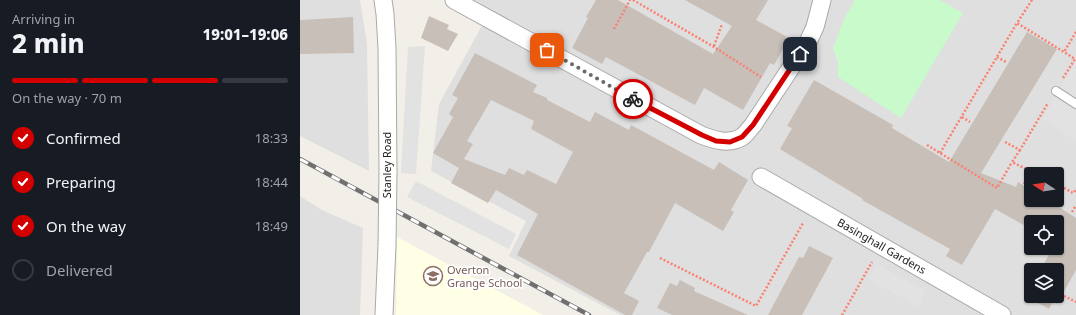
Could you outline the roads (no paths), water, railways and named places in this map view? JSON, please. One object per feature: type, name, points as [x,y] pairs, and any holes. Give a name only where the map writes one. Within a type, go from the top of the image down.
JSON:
[{"type":"street","points":[[454,0],[702,135],[716,141],[730,142],[742,137],[753,125],[808,42],[815,27],[822,0]]},
{"type":"street","name":"Stanley Road","points":[[384,7],[387,48],[388,173],[384,315]]},
{"type":"street","name":"Basinghall Gardens","points":[[761,177],[1002,315]]},
{"type":"lane","points":[[1056,91],[1076,104]]},
{"type":"railway","points":[[300,159],[589,315]]},
{"type":"place","name":"Overton Grange School","points":[[433,276]]}]
